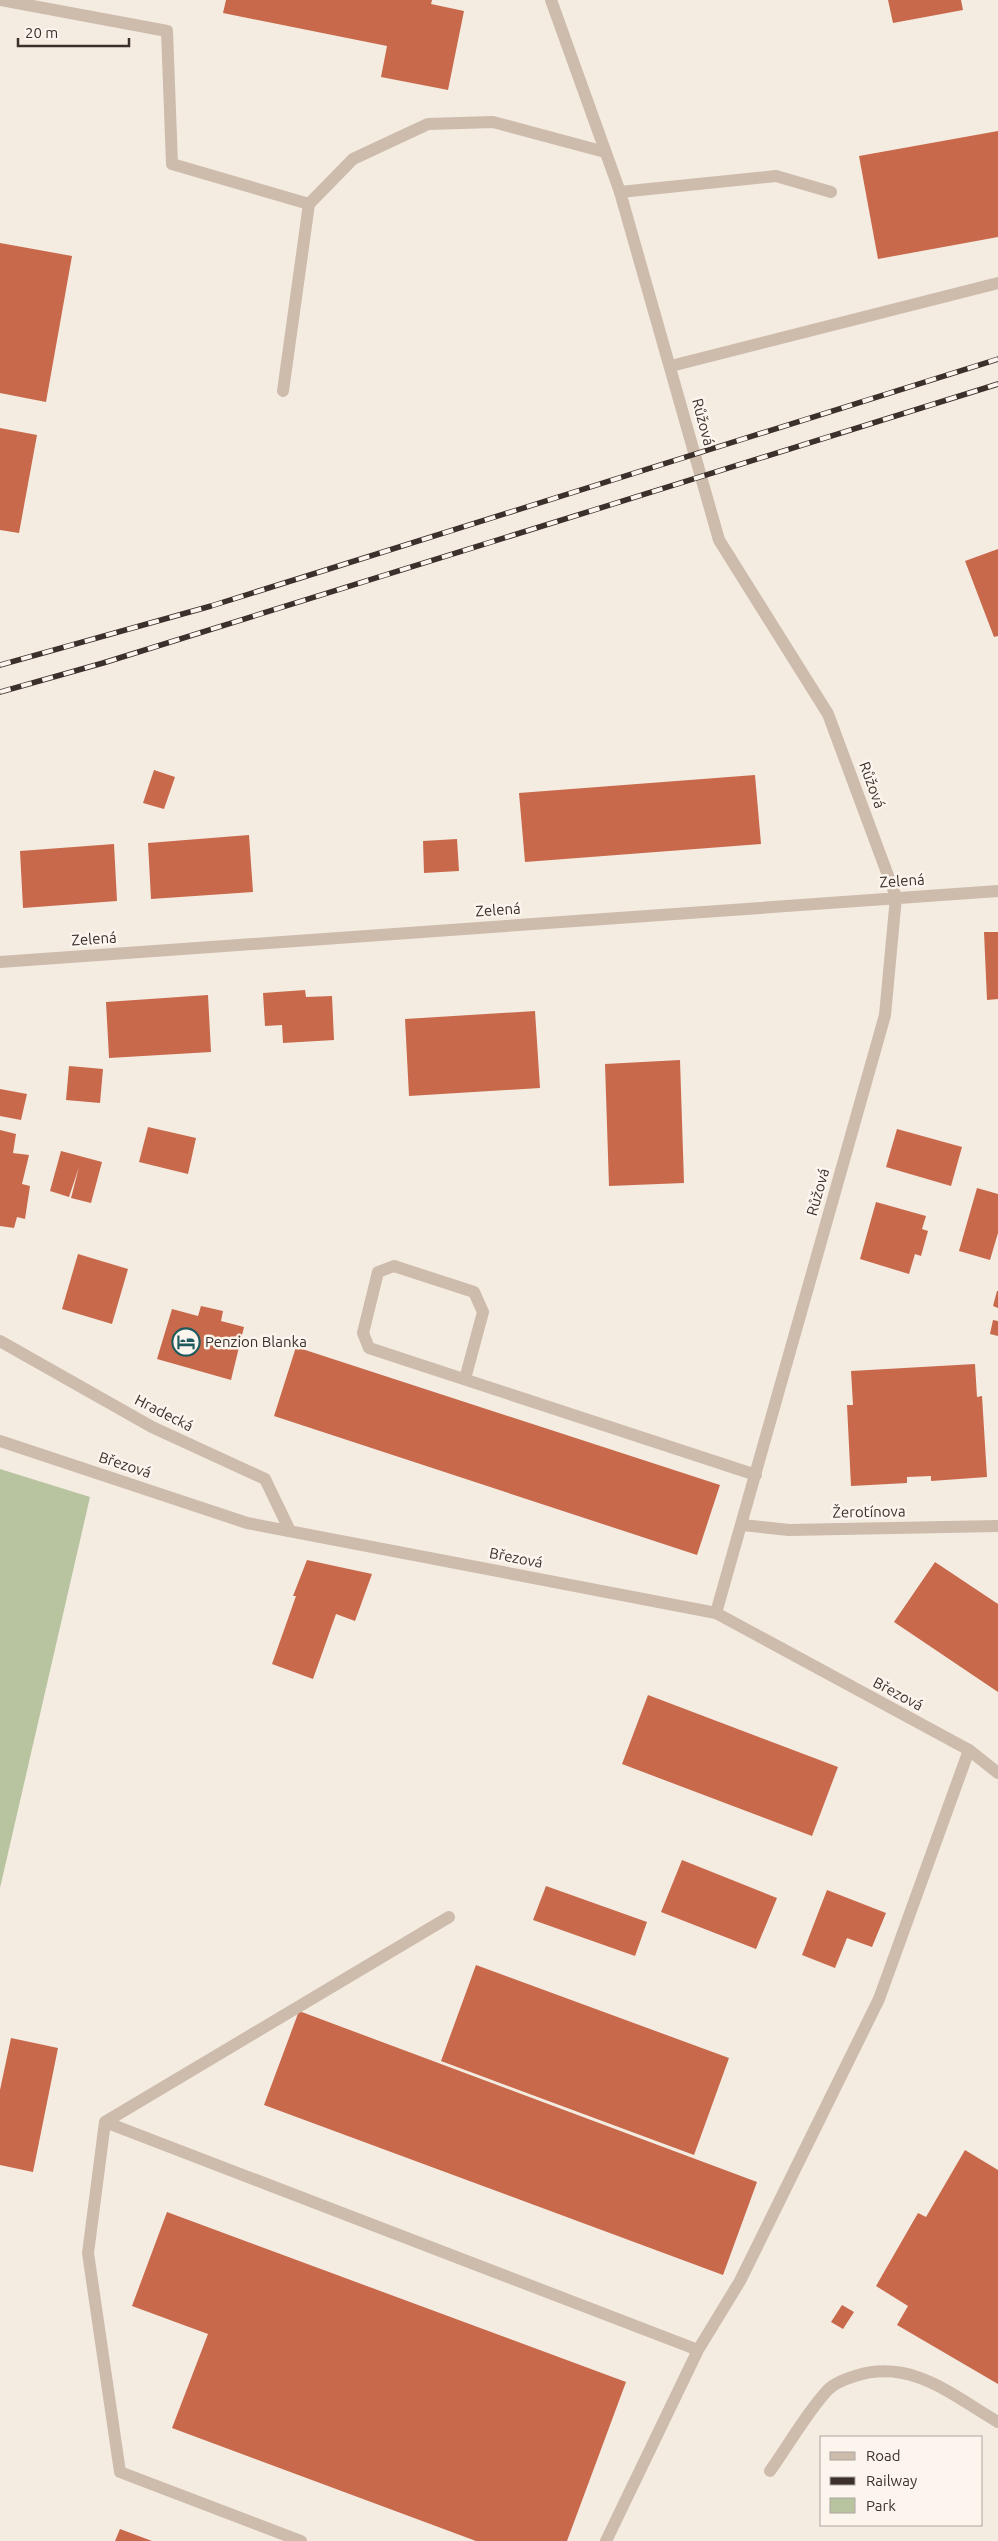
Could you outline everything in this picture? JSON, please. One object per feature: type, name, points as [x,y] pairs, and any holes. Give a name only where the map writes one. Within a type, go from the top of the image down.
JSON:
[{"type":"street","points":[[1,0],[166,30],[172,164],[309,204]]},
{"type":"street","name":"Růžová","points":[[551,0],[620,192],[719,540],[828,714],[896,897],[885,1015],[716,1613]]},
{"type":"street","points":[[283,391],[309,204],[353,159],[428,124],[493,122],[605,152]]},
{"type":"street","points":[[620,192],[776,176],[831,192]]},
{"type":"street","points":[[671,366],[998,284]]},
{"type":"street","name":"Zelená","points":[[0,962],[998,891]]},
{"type":"street","points":[[465,1379],[484,1312],[474,1292],[394,1266],[378,1272],[363,1333],[369,1348],[756,1475]]},
{"type":"street","name":"Hradecká","points":[[0,1341],[152,1428],[265,1479],[290,1532]]},
{"type":"street","name":"Březová","points":[[0,1441],[247,1523],[716,1613],[969,1750],[998,1773]]},
{"type":"street","name":"Žerotínova","points":[[742,1525],[789,1530],[998,1526]]},
{"type":"street","points":[[606,2541],[698,2350],[740,2281],[879,1999],[969,1750]]},
{"type":"street","points":[[105,2122],[449,1916]]},
{"type":"street","points":[[105,2122],[698,2350]]},
{"type":"street","points":[[105,2122],[88,2253],[120,2472],[301,2541]]},
{"type":"street","points":[[770,2472],[826,2391],[846,2379],[867,2372],[884,2370],[919,2376],[998,2422]]},
{"type":"green space","points":[[0,1469],[90,1497],[0,1888]]},
{"type":"building","points":[[226,0],[432,0],[431,4],[464,11],[448,90],[381,77],[387,46],[223,13]]},
{"type":"building","points":[[888,0],[961,0],[963,10],[893,23]]},
{"type":"building","points":[[998,131],[998,237],[878,259],[859,156]]},
{"type":"building","points":[[0,243],[72,256],[46,402],[0,393]]},
{"type":"building","points":[[0,428],[37,435],[19,533],[0,530]]},
{"type":"building","points":[[998,549],[998,636],[994,637],[965,561]]},
{"type":"building","points":[[154,770],[175,777],[164,809],[143,803]]},
{"type":"building","points":[[755,775],[761,844],[525,862],[519,793]]},
{"type":"building","points":[[249,835],[253,892],[151,899],[148,843]]},
{"type":"building","points":[[457,839],[459,871],[424,873],[423,841]]},
{"type":"building","points":[[114,844],[117,901],[23,908],[20,851]]},
{"type":"building","points":[[984,932],[998,932],[998,999],[987,1000]]},
{"type":"building","points":[[305,990],[306,997],[332,996],[334,1040],[283,1043],[282,1025],[265,1026],[263,993]]},
{"type":"building","points":[[208,995],[211,1052],[109,1058],[106,1002]]},
{"type":"building","points":[[535,1011],[540,1088],[409,1096],[405,1019]]},
{"type":"building","points":[[680,1060],[684,1183],[609,1186],[605,1064]]},
{"type":"building","points":[[69,1066],[103,1069],[100,1103],[66,1100]]},
{"type":"building","points":[[0,1089],[27,1094],[21,1120],[0,1116]]},
{"type":"building","points":[[148,1127],[196,1138],[188,1174],[139,1162]]},
{"type":"building","points":[[897,1129],[962,1147],[951,1186],[886,1167]]},
{"type":"building","points":[[0,1130],[16,1134],[13,1153],[29,1155],[22,1184],[30,1186],[25,1219],[17,1217],[14,1228],[0,1226]]},
{"type":"building","points":[[61,1151],[102,1162],[91,1203],[71,1198],[79,1167],[69,1197],[50,1191]]},
{"type":"building","points":[[977,1188],[998,1194],[998,1233],[990,1260],[959,1251]]},
{"type":"building","points":[[876,1202],[926,1216],[922,1229],[928,1231],[921,1256],[915,1254],[909,1274],[860,1259]]},
{"type":"building","points":[[78,1254],[128,1269],[112,1324],[62,1309]]},
{"type":"building","points":[[998,1291],[998,1308],[993,1306]]},
{"type":"building","points":[[201,1306],[223,1311],[221,1321],[244,1327],[231,1380],[157,1359],[172,1309],[198,1316]]},
{"type":"building","points":[[993,1320],[998,1321],[998,1336],[990,1334]]},
{"type":"building","points":[[296,1347],[720,1485],[697,1555],[274,1416]]},
{"type":"building","points":[[975,1364],[977,1397],[982,1396],[987,1477],[931,1481],[931,1476],[907,1477],[907,1483],[851,1486],[847,1405],[853,1405],[851,1371]]},
{"type":"building","points":[[307,1560],[372,1574],[355,1621],[336,1614],[313,1679],[272,1664],[296,1596],[293,1596]]},
{"type":"building","points":[[935,1562],[998,1604],[998,1692],[894,1622]]},
{"type":"building","points":[[648,1695],[838,1767],[812,1836],[622,1764]]},
{"type":"building","points":[[682,1860],[777,1898],[756,1949],[661,1912]]},
{"type":"building","points":[[546,1886],[647,1922],[635,1956],[533,1920]]},
{"type":"building","points":[[827,1890],[886,1913],[872,1947],[847,1938],[835,1968],[802,1955]]},
{"type":"building","points":[[476,1965],[729,2058],[694,2155],[441,2061]]},
{"type":"building","points":[[299,2011],[757,2182],[723,2275],[264,2105]]},
{"type":"building","points":[[11,2038],[58,2048],[33,2172],[0,2165],[0,2090]]},
{"type":"building","points":[[965,2150],[998,2170],[998,2384],[897,2325],[908,2306],[876,2286],[918,2213],[926,2217]]},
{"type":"building","points":[[167,2212],[626,2382],[567,2541],[476,2541],[172,2428],[208,2334],[132,2306]]},
{"type":"building","points":[[842,2305],[854,2312],[843,2329],[831,2322]]},
{"type":"building","points":[[120,2529],[152,2541],[115,2541]]},
{"type":"railway","points":[[0,665],[211,606],[998,359]]},
{"type":"railway","points":[[0,692],[103,663],[998,384]]},
{"type":"place","name":"Penzion Blanka","points":[[186,1342]]}]
